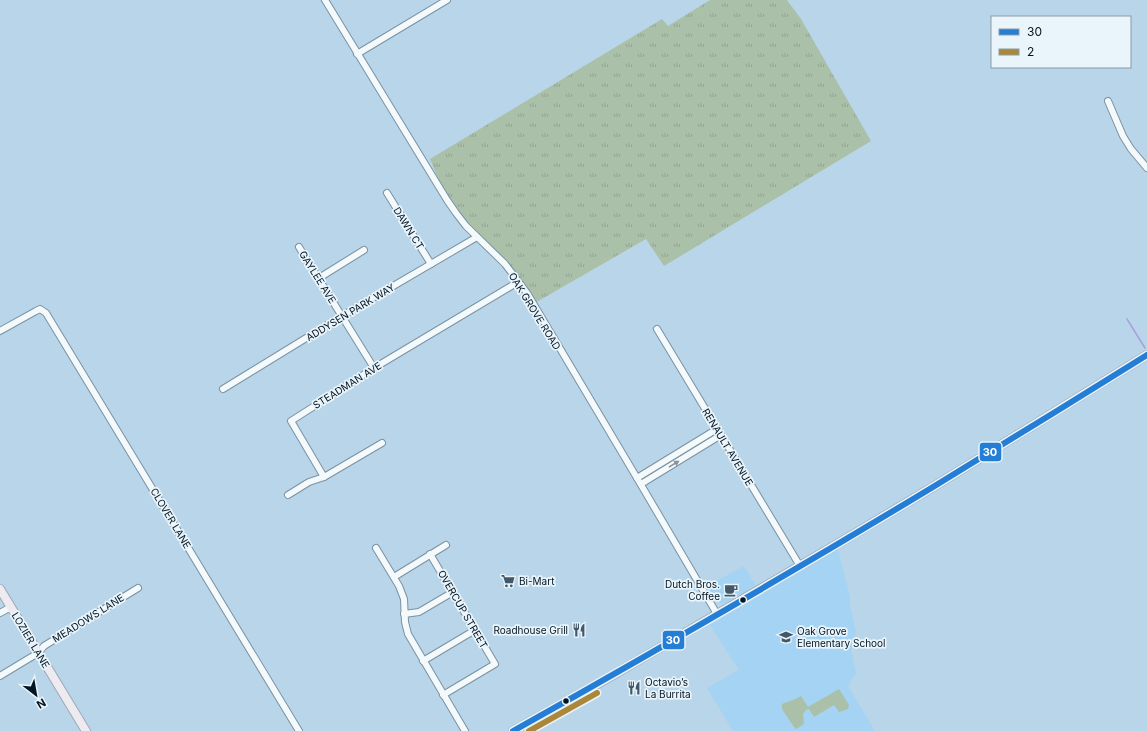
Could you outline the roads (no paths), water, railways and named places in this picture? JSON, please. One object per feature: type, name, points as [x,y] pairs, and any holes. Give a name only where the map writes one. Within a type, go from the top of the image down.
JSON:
[{"type":"main road","points":[[513,731],[608,678],[800,566],[939,483],[1147,355]]},
{"type":"main road","name":"LOZIER LANE","points":[[0,589],[86,731]]},
{"type":"street","name":"OAK GROVE ROAD","points":[[325,0],[446,200],[476,237],[505,264],[527,293],[717,614]]},
{"type":"street","points":[[357,54],[447,0]]},
{"type":"street","points":[[1108,101],[1123,136],[1131,149],[1147,168]]},
{"type":"street","name":"DAWN CT","points":[[387,192],[431,264]]},
{"type":"street","name":"ADDYSEN PARK WAY","points":[[223,389],[342,316],[476,237]]},
{"type":"street","name":"GAYLEE AVE","points":[[299,247],[374,368]]},
{"type":"street","points":[[319,278],[364,250]]},
{"type":"street","name":"STEADMAN AVE","points":[[324,477],[291,421],[374,368],[518,282]]},
{"type":"street","name":"CLOVER LANE","points":[[0,331],[40,309],[46,313],[299,731]]},
{"type":"street","name":"RENAULT AVENUE","points":[[657,329],[800,566]]},
{"type":"street","points":[[637,478],[717,429]]},
{"type":"street","points":[[641,484],[721,435]]},
{"type":"street","points":[[288,495],[309,482],[324,477],[382,443]]},
{"type":"street","points":[[394,577],[446,545]]},
{"type":"street","points":[[376,548],[399,586],[404,599],[404,614],[408,634],[465,731]]},
{"type":"street","name":"OVERCUP STREET","points":[[430,554],[495,664],[443,695]]},
{"type":"street","name":"MEADOWS LANE","points":[[0,676],[38,653],[44,646],[138,588]]},
{"type":"street","points":[[404,614],[419,612],[453,592]]},
{"type":"street","points":[[0,613],[11,607]]},
{"type":"street","points":[[423,661],[475,630]]},
{"type":"waterway","points":[[1127,319],[1145,348]]},
{"type":"place","name":"Bi-Mart","points":[[508,581]]},
{"type":"place","name":"Dutch Bros. Coffee","points":[[731,590]]},
{"type":"place","name":"Roadhouse Grill","points":[[579,630]]},
{"type":"place","name":"Oak Grove Elementary School","points":[[786,637]]},
{"type":"place","name":"Octavio’s La Burrita","points":[[634,688]]}]
